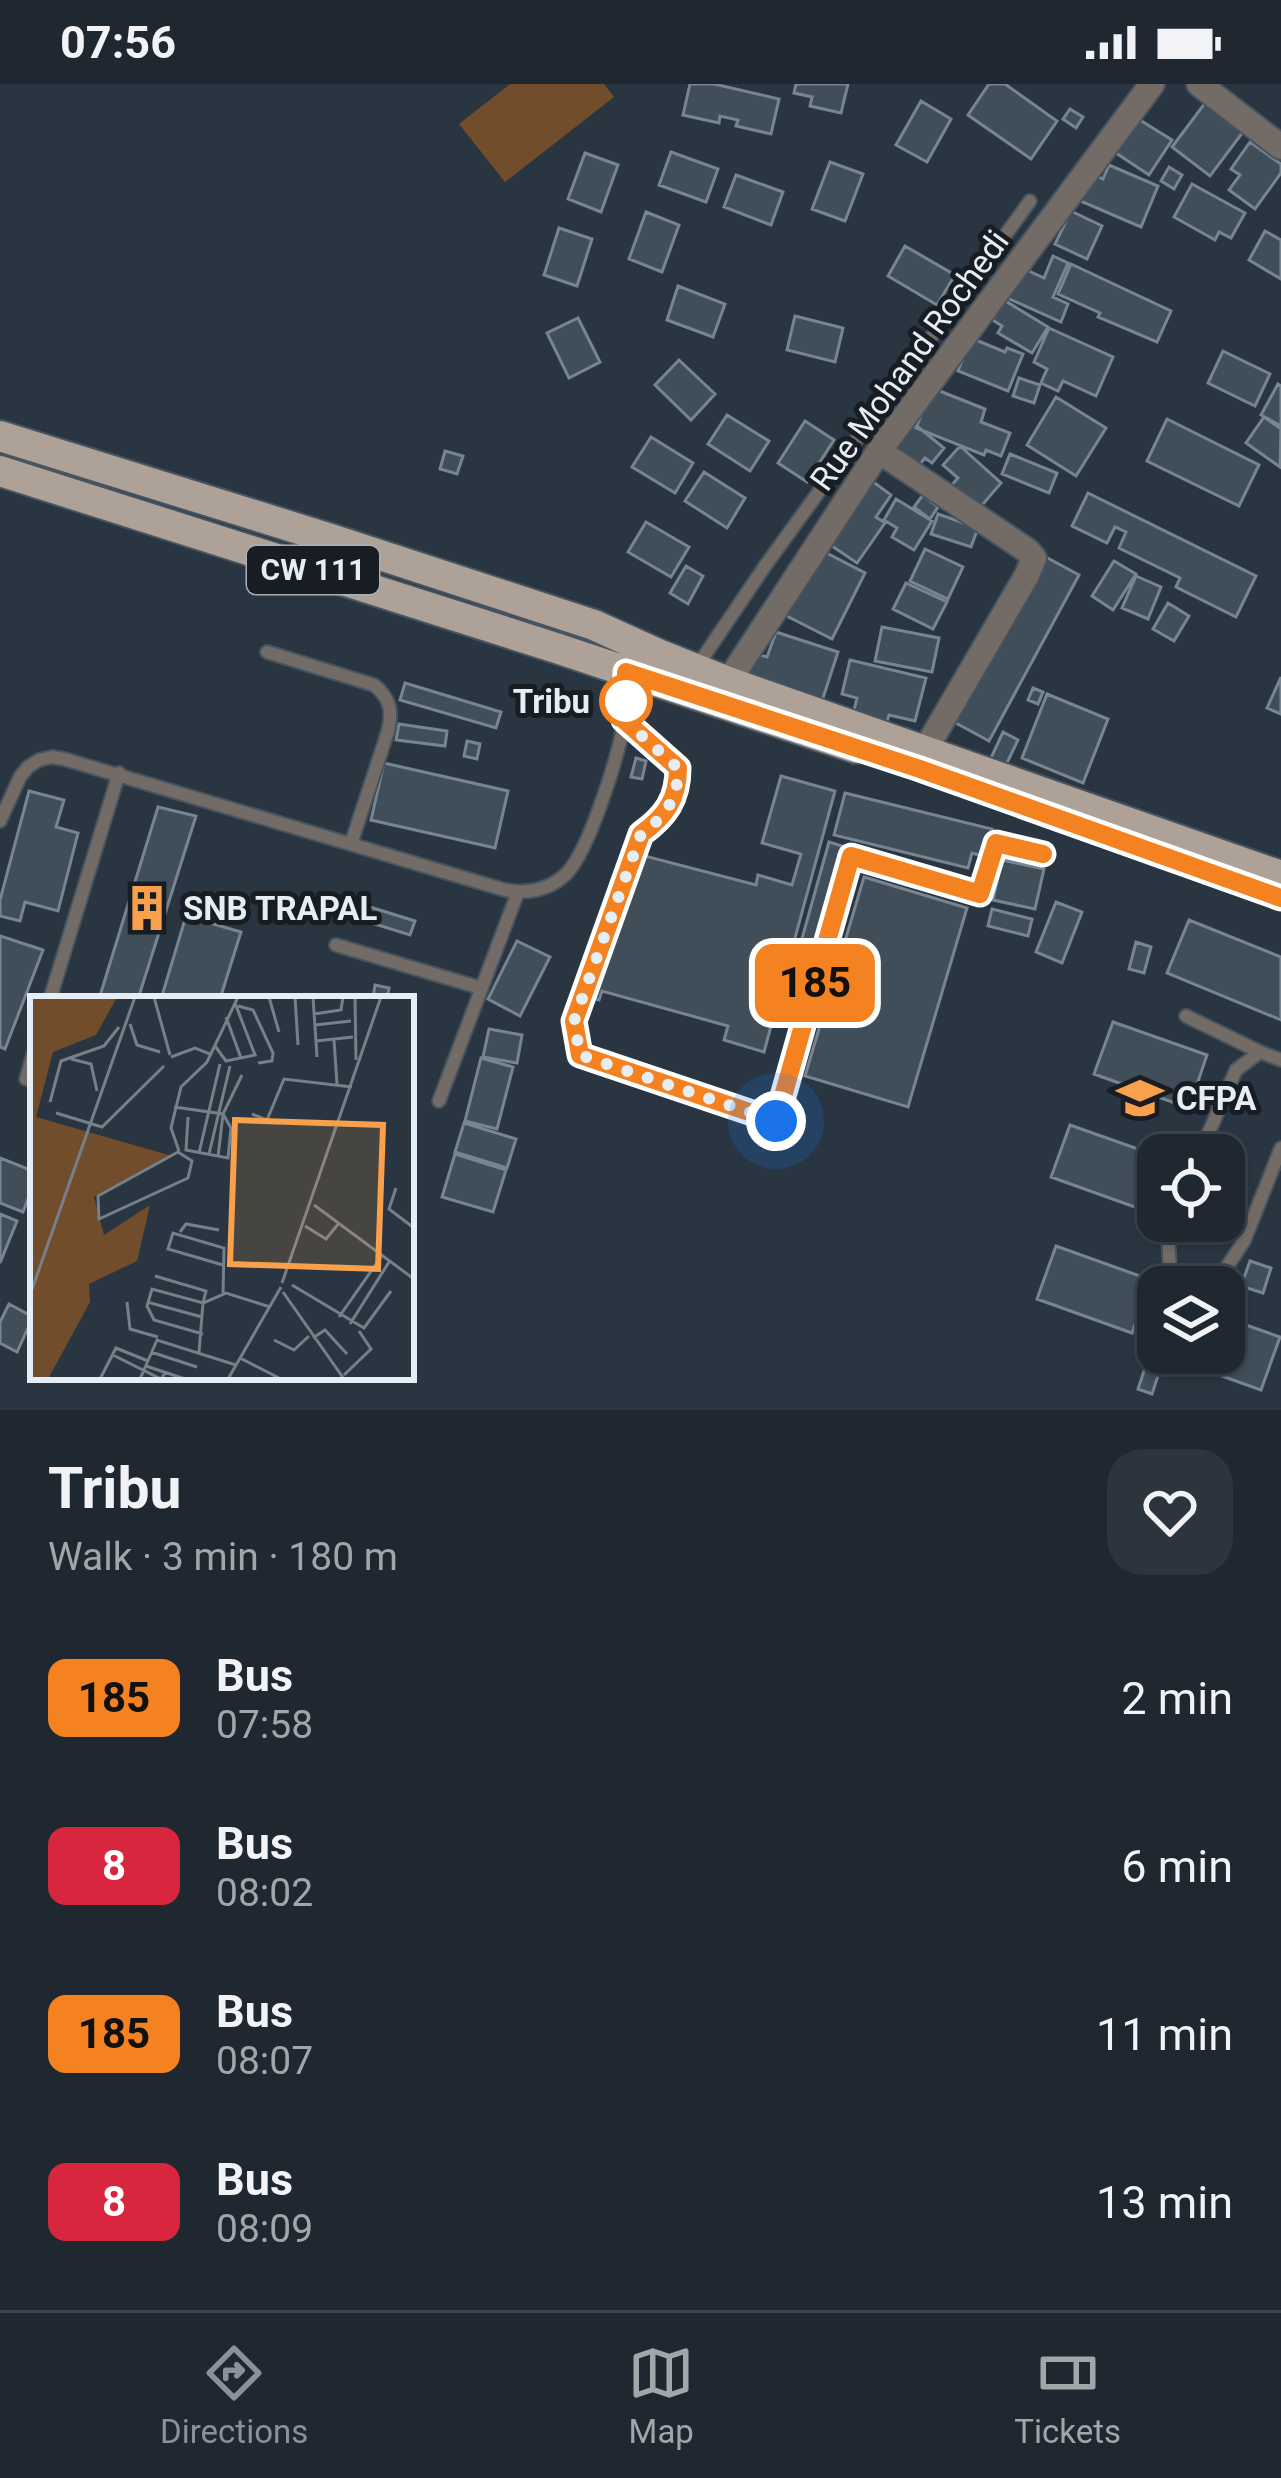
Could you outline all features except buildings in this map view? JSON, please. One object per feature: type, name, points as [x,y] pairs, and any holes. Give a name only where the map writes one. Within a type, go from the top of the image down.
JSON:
[{"type":"main road","points":[[0,436],[594,625],[728,682],[1281,877]]},
{"type":"main road","name":"CW 111","points":[[0,471],[920,769],[1281,898]]},
{"type":"street","name":"Rue Mohand Rochedi","points":[[728,682],[879,451],[1152,84]]},
{"type":"street","points":[[1199,84],[1281,147]]},
{"type":"street","points":[[879,451],[1034,558],[924,752]]},
{"type":"lane","points":[[695,669],[1030,201]]},
{"type":"lane","points":[[267,652],[374,685],[390,705],[388,731],[351,844]]},
{"type":"lane","points":[[0,821],[28,767],[39,760],[64,759],[518,892],[535,891],[566,874],[586,843],[619,744],[626,672]]},
{"type":"lane","points":[[624,720],[678,768],[678,783],[667,811],[641,834],[574,1021],[580,1055],[776,1121],[851,856],[980,894],[996,843],[1043,854]]},
{"type":"lane","points":[[51,996],[119,773]]},
{"type":"lane","points":[[439,1101],[518,892]]},
{"type":"lane","points":[[336,945],[481,988]]},
{"type":"lane","points":[[1186,1016],[1281,1060]]},
{"type":"lane","points":[[1208,1134],[1236,1070],[1260,1052]]},
{"type":"lane","points":[[26,1079],[30,1065]]},
{"type":"lane","points":[[1245,1238],[1281,1148]]},
{"type":"lane","points":[[1168,1242],[1170,1270],[1196,1285],[1221,1276],[1243,1242]]},
{"type":"shaded area","points":[[510,84],[604,84],[614,97],[505,182],[459,124]]},
{"type":"bus line","name":"185","points":[[1043,854],[996,843],[980,894],[851,856],[776,1121],[580,1055],[574,1021],[641,834],[667,811],[678,783],[678,768],[624,720],[626,672],[920,769],[1281,898]]},
{"type":"place","name":"Tribu","points":[[626,701]]},
{"type":"place","name":"SNB TRAPAL","points":[[147,908]]},
{"type":"place","name":"CFPA","points":[[1140,1098]]},
{"type":"route","points":[[626,701],[624,720],[678,768],[678,783],[667,811],[641,834],[574,1021],[580,1055],[776,1121]]}]
